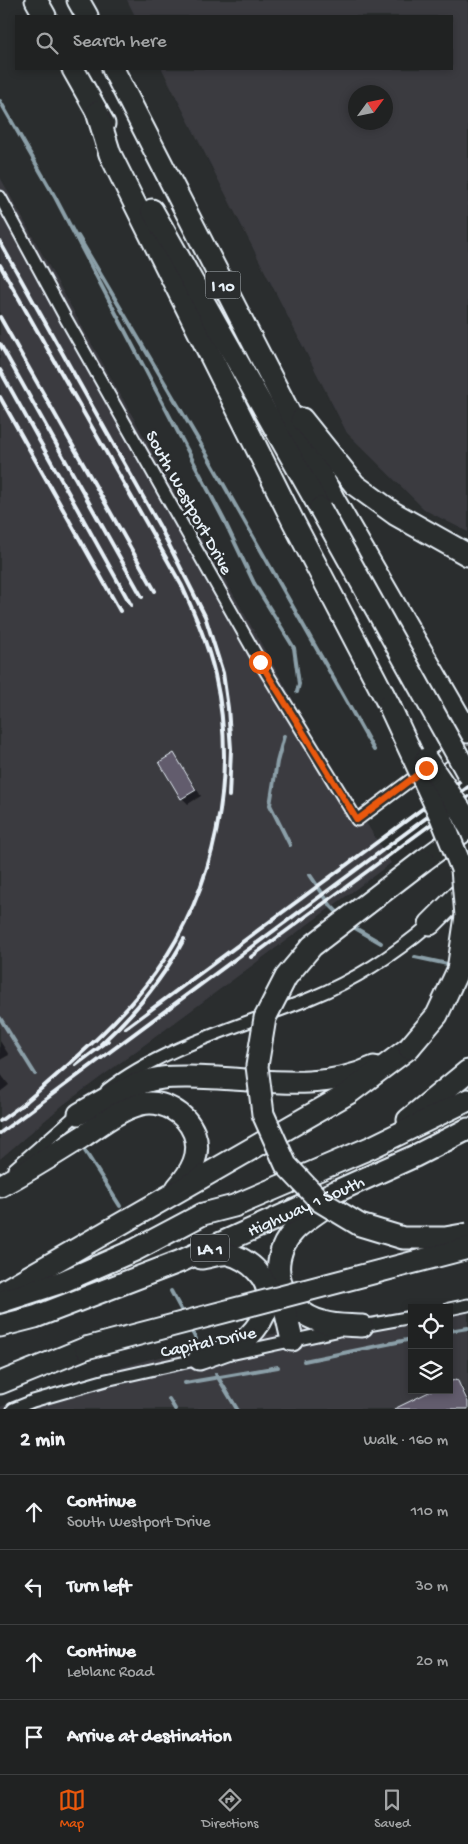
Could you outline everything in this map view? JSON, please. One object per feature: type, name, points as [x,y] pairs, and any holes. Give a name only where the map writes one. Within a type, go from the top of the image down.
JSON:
[{"type":"highway","points":[[36,0],[44,15]]},
{"type":"highway","points":[[78,0],[86,15]]},
{"type":"highway","name":"I 10","points":[[74,70],[327,504],[468,732]]},
{"type":"highway","name":"I 10","points":[[114,70],[274,384],[327,504],[468,774]]},
{"type":"highway","points":[[0,1294],[172,1193],[349,1093],[409,1048],[437,1015],[458,970],[466,916],[462,869],[441,817],[389,705],[294,522],[110,154],[97,112]]},
{"type":"highway","points":[[274,384],[355,485],[395,514],[468,555]]},
{"type":"highway","points":[[389,705],[462,812],[468,826],[312,946],[286,977],[266,1018],[257,1066],[263,1114],[286,1164],[320,1201],[360,1225],[403,1238],[445,1238],[468,1234]]},
{"type":"highway","points":[[430,924],[468,886]]},
{"type":"highway","points":[[430,924],[468,892]]},
{"type":"highway","points":[[78,1114],[129,1087],[162,1078],[203,1077],[308,1083],[338,1079],[371,1068],[409,1048]]},
{"type":"highway","points":[[372,1147],[419,1112],[468,1071]]},
{"type":"highway","name":"Highway 1 South","points":[[0,1302],[62,1282],[135,1250],[203,1214],[234,1206],[372,1147],[468,1100]]},
{"type":"highway","points":[[0,1186],[41,1163],[124,1110],[143,1104],[152,1104],[166,1106],[181,1114],[187,1120],[195,1135],[196,1150],[193,1166],[172,1193]]},
{"type":"highway","name":"Highway 1 South","points":[[0,1326],[35,1317],[181,1261],[415,1156],[468,1129]]},
{"type":"highway","points":[[415,1156],[468,1133]]},
{"type":"highway","points":[[199,1360],[246,1339],[264,1319],[274,1286],[282,1248],[294,1231],[355,1183]]},
{"type":"highway","points":[[0,1367],[86,1348],[468,1248]]},
{"type":"highway","points":[[181,1261],[228,1254],[250,1264],[303,1313],[323,1322],[362,1326]]},
{"type":"highway","points":[[274,1286],[286,1341]]},
{"type":"highway","points":[[0,1383],[86,1348]]},
{"type":"street","name":"South Westport Drive","points":[[0,197],[70,327],[260,662],[357,820],[468,738]]},
{"type":"street","points":[[0,1181],[124,1077],[160,1058],[223,1031],[312,998],[346,982],[401,948],[430,924]]},
{"type":"street","points":[[453,1308],[468,1305]]},
{"type":"street","name":"Capital Drive","points":[[13,1409],[33,1401],[106,1380],[286,1341],[408,1319]]},
{"type":"shaded area","points":[[127,0],[468,0],[468,532],[425,510],[347,433],[163,70],[453,70],[453,15],[134,15]]},
{"type":"shaded area","points":[[0,177],[86,334],[323,753],[391,863],[63,1105],[0,1159]]},
{"type":"shaded area","points":[[468,1299],[468,1409],[0,1409],[0,1407],[65,1384],[147,1360],[212,1345],[408,1310],[408,1394],[453,1394],[453,1304],[440,1304]]},
{"type":"building","points":[[174,753],[196,790],[181,799],[159,762]]},
{"type":"building","points":[[457,1379],[468,1402],[468,1409],[394,1409],[425,1394],[453,1394],[453,1380]]},
{"type":"waterway","points":[[0,101],[55,197],[225,522],[254,583],[294,648],[299,684],[297,692]]},
{"type":"waterway","points":[[78,236],[199,441],[374,750]]},
{"type":"waterway","points":[[284,736],[277,762],[270,805],[290,845]]},
{"type":"waterway","points":[[310,875],[331,906],[340,915]]},
{"type":"waterway","points":[[350,925],[381,943]]},
{"type":"waterway","points":[[415,957],[452,965]]},
{"type":"waterway","points":[[0,1018],[35,1074]]},
{"type":"waterway","points":[[85,1151],[120,1206]]},
{"type":"waterway","points":[[171,1291],[184,1315]]},
{"type":"waterway","points":[[190,1328],[196,1339]]},
{"type":"waterway","points":[[453,1330],[468,1328]]},
{"type":"waterway","points":[[304,1361],[408,1340]]},
{"type":"waterway","points":[[185,1383],[278,1367]]},
{"type":"waterway","points":[[216,1374],[237,1409]]},
{"type":"waterway","points":[[169,1399],[175,1409]]},
{"type":"railway","points":[[0,242],[160,527],[205,616],[223,673],[228,708],[231,749],[229,796]]},
{"type":"railway","points":[[0,265],[182,586],[201,630],[212,663],[222,714],[224,753],[222,792],[217,830],[207,868],[193,905],[176,940],[155,973],[125,1010],[75,1059],[21,1106]]},
{"type":"railway","points":[[0,317],[155,591]]},
{"type":"railway","points":[[0,344],[142,597]]},
{"type":"railway","points":[[0,370],[131,605]]},
{"type":"railway","points":[[0,397],[120,611]]},
{"type":"railway","points":[[126,1028],[468,775]]},
{"type":"railway","points":[[0,1133],[468,787]]},
{"type":"railway","points":[[251,957],[468,797]]},
{"type":"railway","points":[[101,1044],[147,995],[167,968],[184,939]]},
{"type":"railway","points":[[76,1065],[108,1041]]},
{"type":"railway","points":[[0,1121],[26,1102]]},
{"type":"route","points":[[260,662],[357,820],[426,768]]}]
